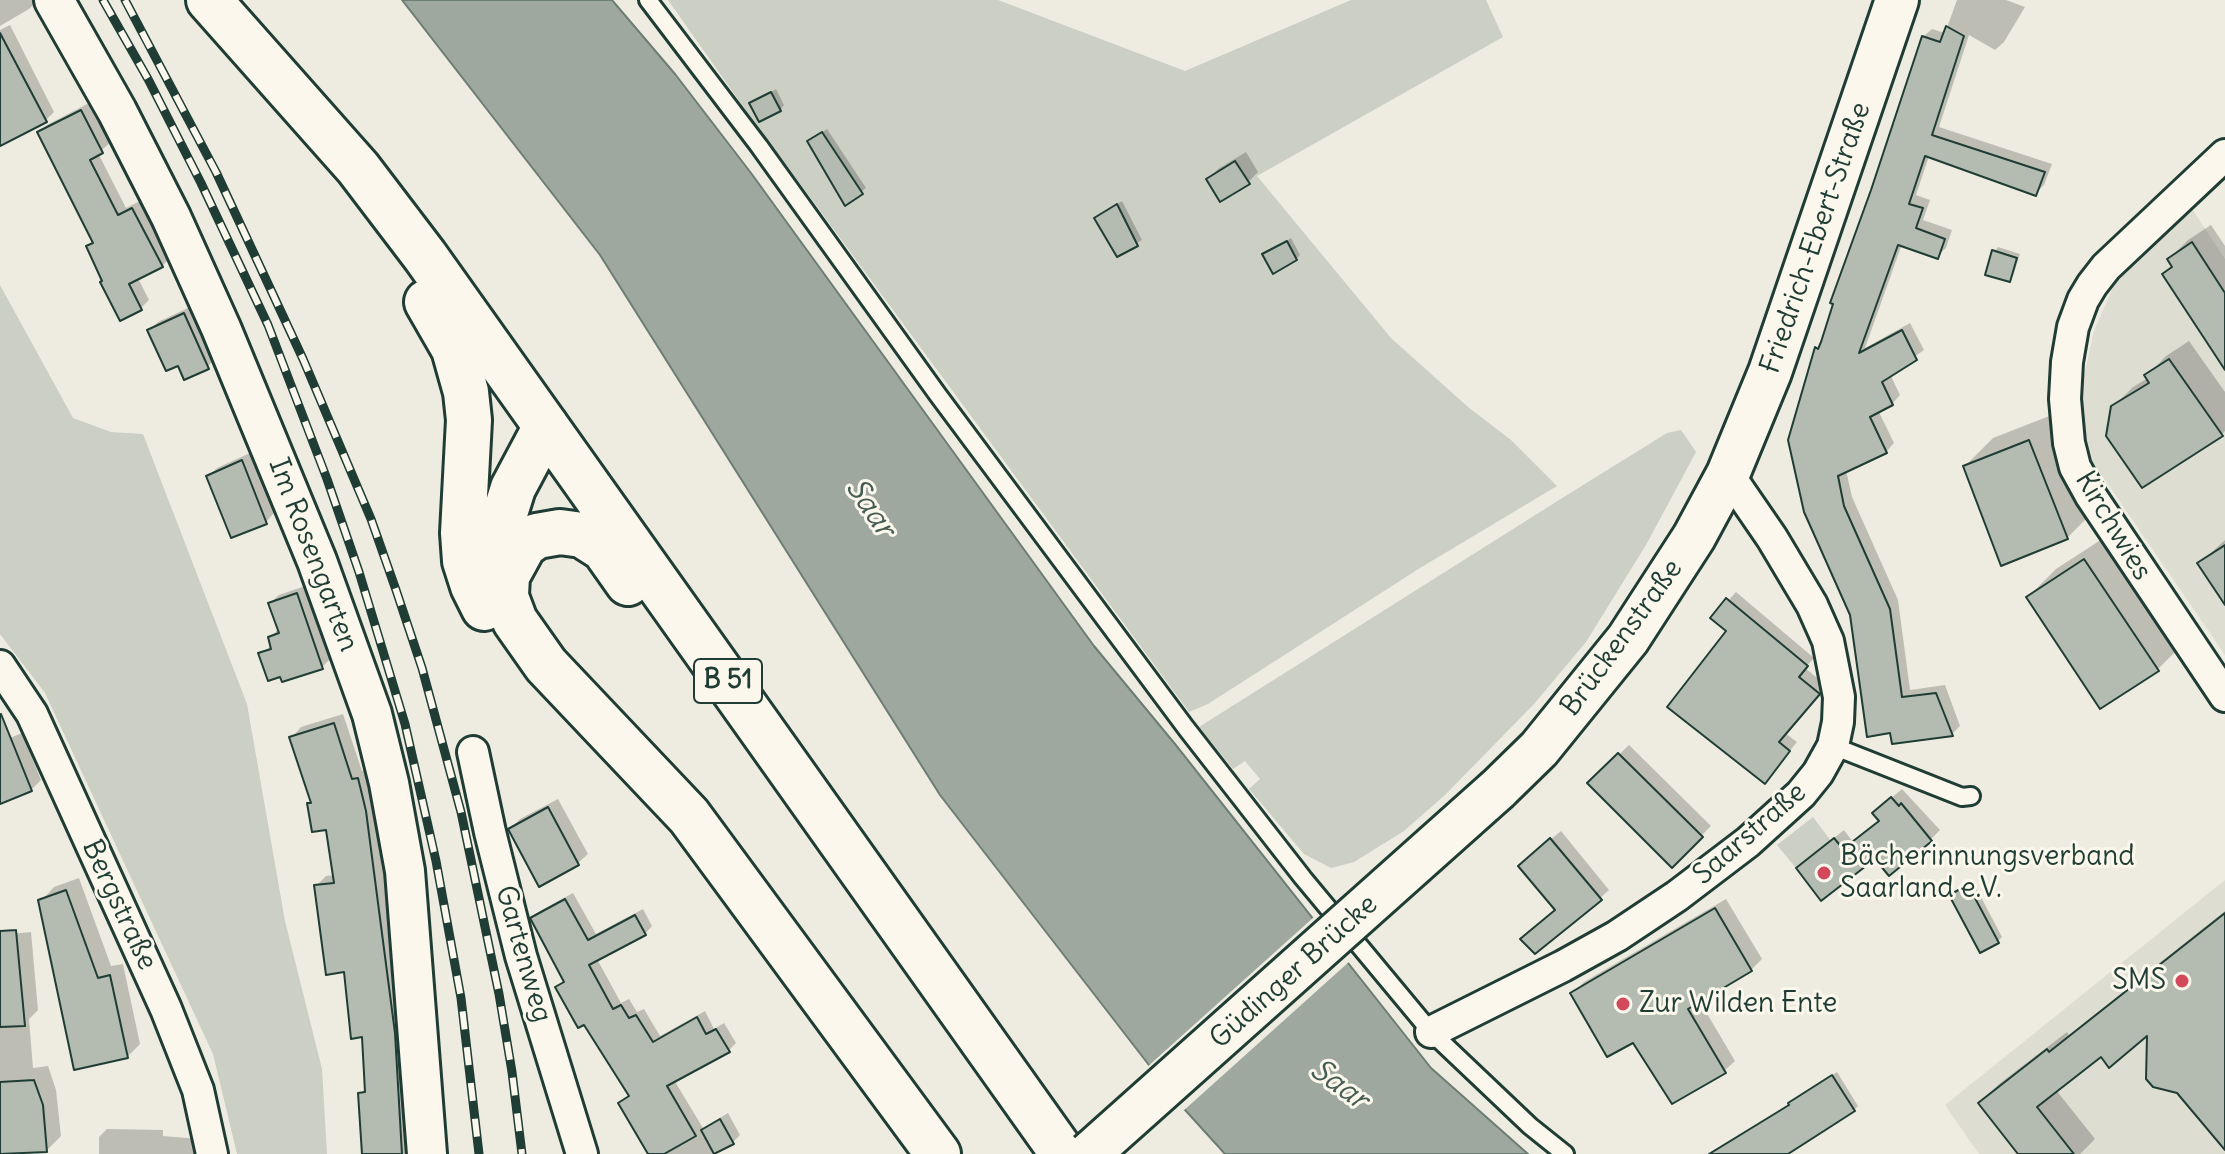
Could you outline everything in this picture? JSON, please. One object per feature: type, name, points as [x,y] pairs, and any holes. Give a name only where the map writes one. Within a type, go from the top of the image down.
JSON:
[{"type":"main road","name":"B 51","points":[[209,0],[358,168],[425,256],[1063,1154]]},
{"type":"main road","name":"Friedrich-Ebert-Straße","points":[[1728,474],[1770,372],[1897,0]]},
{"type":"main road","points":[[283,83],[343,187],[430,306],[454,349],[466,392],[469,420],[463,533],[465,561],[473,586],[502,635],[546,665]]},
{"type":"main road","points":[[546,426],[513,488],[498,536],[495,557],[497,573],[515,621],[546,665],[689,816],[938,1154]]},
{"type":"main road","name":"Brückenstraße","points":[[1498,789],[1539,749],[1628,639],[1694,537],[1728,474]]},
{"type":"main road","points":[[506,597],[507,576],[513,560],[524,545],[537,536],[560,532],[582,535],[604,549],[858,901],[910,937]]},
{"type":"main road","name":"Güdinger Brücke","points":[[1089,1154],[1498,789]]},
{"type":"street","name":"Im Rosengarten","points":[[54,0],[131,137],[215,314],[306,533],[372,714],[389,783],[405,871],[427,1154]]},
{"type":"street","name":"Kirchwies","points":[[2225,155],[2106,267],[2092,285],[2073,327],[2065,399],[2069,443],[2075,467],[2091,496],[2225,696]]},
{"type":"street","name":"Saarstraße","points":[[1431,1032],[1578,958],[1677,896],[1748,842],[1801,794],[1818,773],[1833,746],[1839,697],[1828,641],[1812,605],[1772,538],[1728,474]]},
{"type":"street","name":"Bergstraße","points":[[0,666],[32,714],[166,1009],[198,1090],[212,1154]]},
{"type":"street","name":"Gartenweg","points":[[473,752],[521,956],[582,1154]]},
{"type":"lane","points":[[648,0],[759,146],[938,395],[1204,752],[1312,889],[1431,1032],[1523,1120],[1565,1154]]},
{"type":"lane","points":[[1833,746],[1962,797],[1971,796]]},
{"type":"shaded area","points":[[668,0],[998,0],[1185,71],[1351,0],[1486,0],[1503,37],[1257,176],[1391,338],[1468,407],[1511,440],[1557,486],[1420,568],[1208,704],[1189,712]]},
{"type":"shaded area","points":[[2192,209],[2225,259],[2225,655],[2083,448],[2082,385],[2094,331],[2117,278]]},
{"type":"shaded area","points":[[0,285],[73,418],[111,432],[143,434],[247,704],[285,921],[322,1069],[327,1154],[237,1154],[213,1054],[45,693],[0,634]]},
{"type":"shaded area","points":[[1681,430],[1696,452],[1646,545],[1586,642],[1534,704],[1445,795],[1404,831],[1354,862],[1331,868],[1304,854],[1249,789],[1260,779],[1245,761],[1233,769],[1199,727],[1667,433]]},
{"type":"shaded area","points":[[1813,817],[1831,841],[1796,868],[1777,845]]},
{"type":"shaded area","points":[[2225,880],[2225,1154],[1979,1154],[1945,1105]]},
{"type":"water","name":"Saar","points":[[402,0],[612,0],[675,74],[751,173],[1094,646],[1431,1068],[1528,1154],[1225,1154],[1176,1100],[940,795],[600,255]]},
{"type":"pier","points":[[1314,917],[1350,961],[1182,1112],[1146,1068]]},
{"type":"building","points":[[1946,26],[1964,36],[1932,135],[2045,172],[2036,196],[1925,156],[1909,204],[1923,208],[1916,228],[1945,239],[1938,259],[1898,245],[1859,353],[1902,330],[1917,360],[1882,382],[1893,405],[1870,417],[1887,453],[1838,476],[1844,506],[1890,609],[1902,697],[1936,693],[1953,736],[1892,744],[1890,733],[1867,737],[1850,615],[1804,512],[1788,440],[1815,347],[1818,349],[1821,342],[1833,304],[1830,303],[1922,36],[1940,42]]},
{"type":"building","points":[[0,33],[47,122],[0,146]]},
{"type":"building","points":[[771,92],[781,111],[759,122],[749,103]]},
{"type":"building","points":[[81,110],[103,153],[90,160],[118,215],[132,208],[163,267],[129,284],[142,310],[120,321],[86,246],[93,243],[37,132]]},
{"type":"building","points":[[822,132],[863,194],[845,206],[807,141]]},
{"type":"building","points":[[1235,161],[1250,184],[1220,202],[1206,179]]},
{"type":"building","points":[[1117,204],[1138,246],[1117,257],[1094,218]]},
{"type":"building","points":[[1287,241],[1297,260],[1273,274],[1262,254]]},
{"type":"building","points":[[2192,242],[2225,293],[2225,370],[2162,274],[2172,267],[2167,259]]},
{"type":"building","points":[[1992,250],[2017,258],[2010,282],[1985,275]]},
{"type":"building","points":[[184,313],[209,369],[184,380],[178,366],[166,371],[147,330]]},
{"type":"building","points":[[2169,359],[2223,436],[2142,488],[2106,436],[2111,406],[2149,383],[2144,375]]},
{"type":"building","points":[[2029,440],[2068,539],[2001,566],[1963,466]]},
{"type":"building","points":[[242,460],[267,524],[231,538],[206,476]]},
{"type":"building","points":[[2225,545],[2225,605],[2197,563]]},
{"type":"building","points":[[2084,559],[2159,671],[2100,709],[2026,597]]},
{"type":"building","points":[[297,593],[323,669],[282,682],[280,677],[268,681],[258,653],[271,649],[268,637],[279,633],[268,603]]},
{"type":"building","points":[[1726,598],[1808,666],[1799,677],[1820,694],[1779,742],[1790,751],[1765,784],[1667,707],[1726,631],[1710,618]]},
{"type":"building","points":[[0,715],[32,791],[0,804]]},
{"type":"building","points":[[334,723],[352,779],[358,778],[366,811],[395,1033],[402,1154],[362,1154],[358,1093],[365,1092],[362,1037],[351,1039],[344,972],[326,975],[314,885],[334,883],[326,830],[312,832],[307,803],[311,803],[289,737]]},
{"type":"building","points":[[1618,753],[1703,837],[1672,868],[1587,783]]},
{"type":"building","points":[[1891,797],[1899,806],[1901,803],[1932,841],[1889,876],[1875,859],[1821,901],[1796,868],[1834,838],[1843,849],[1879,821],[1872,813]]},
{"type":"building","points":[[548,807],[579,865],[539,887],[508,829]]},
{"type":"building","points":[[1550,838],[1602,900],[1535,954],[1520,939],[1555,910],[1518,866]]},
{"type":"building","points":[[1968,885],[1999,943],[1980,953],[1949,895]]},
{"type":"building","points":[[66,890],[98,978],[110,975],[128,1058],[74,1070],[38,900]]},
{"type":"building","points":[[565,899],[588,940],[635,915],[646,935],[589,965],[613,1009],[621,1005],[629,1018],[636,1015],[653,1042],[697,1017],[706,1034],[716,1029],[730,1052],[667,1086],[696,1136],[664,1154],[648,1154],[618,1103],[629,1096],[584,1025],[578,1028],[555,987],[564,982],[530,918]]},
{"type":"building","points":[[1715,908],[1752,971],[1688,1009],[1726,1073],[1672,1104],[1633,1043],[1607,1057],[1570,993]]},
{"type":"building","name":"SMS","points":[[2225,913],[2225,1150],[2177,1093],[2153,1087],[2146,1079],[2147,1036],[2109,1068],[2101,1057],[2037,1107],[2074,1154],[2018,1154],[1978,1103],[2047,1049],[2049,1052]]},
{"type":"building","points":[[16,930],[25,1026],[0,1027],[0,931]]},
{"type":"building","points":[[1832,1075],[1855,1111],[1788,1154],[1709,1154],[1789,1105]]},
{"type":"building","points":[[34,1080],[43,1105],[47,1152],[0,1154],[0,1082]]},
{"type":"building","points":[[720,1119],[734,1144],[714,1154],[701,1130]]},
{"type":"railway","points":[[103,0],[201,183],[268,325],[359,572],[405,724],[436,861],[461,998],[479,1154]]},
{"type":"railway","points":[[125,0],[216,172],[303,359],[371,519],[396,590],[422,668],[461,812],[499,994],[522,1154]]},
{"type":"place","name":"Bächerinnungsverband Saarland e.V.","points":[[1824,873]]},
{"type":"place","name":"SMS","points":[[2182,981]]},
{"type":"place","name":"Zur Wilden Ente","points":[[1623,1004]]}]
